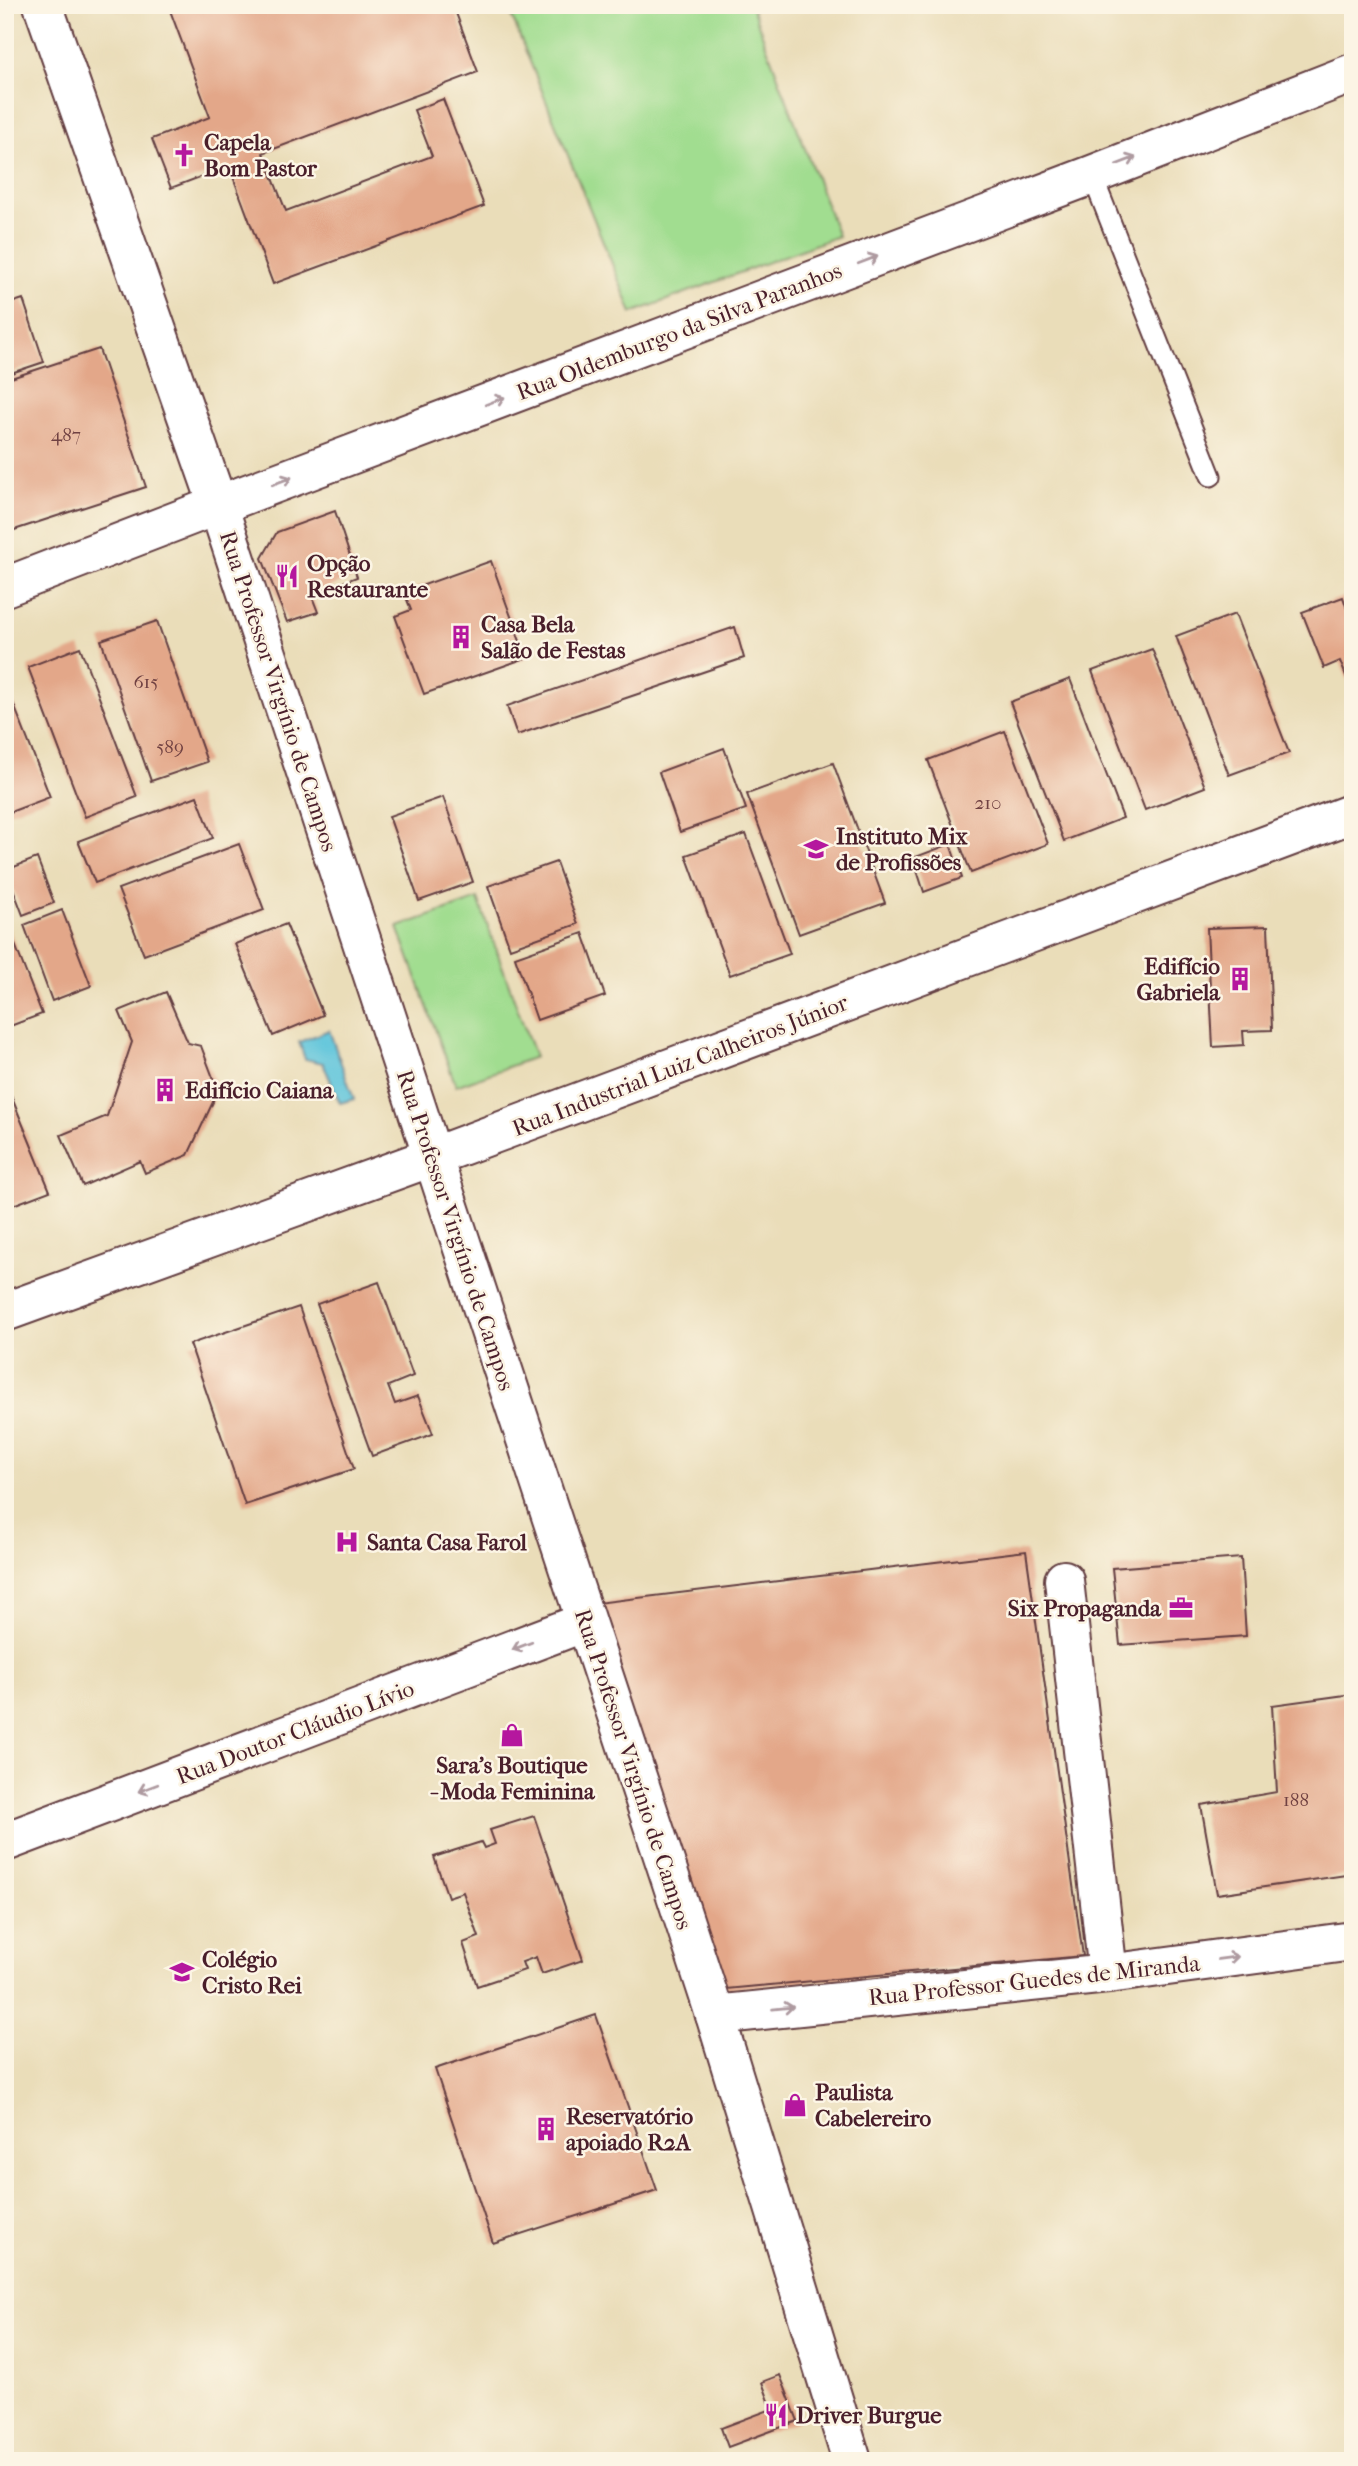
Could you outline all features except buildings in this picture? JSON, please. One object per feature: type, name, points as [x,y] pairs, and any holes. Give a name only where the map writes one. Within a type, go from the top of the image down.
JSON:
[{"type":"street","name":"Rua Professor Virgínio de Campos","points":[[43,5],[218,505],[715,2015],[852,2461]]},
{"type":"street","name":"Rua Oldemburgo da Silva Paranhos","points":[[5,587],[1092,175],[1353,73]]},
{"type":"street","name":"Rua Industrial Luiz Calheiros Júnior","points":[[5,1312],[432,1157],[1350,816]]},
{"type":"street","points":[[1064,1580],[1108,1974]]},
{"type":"street","name":"Rua Doutor Cláudio Lívio","points":[[5,1842],[585,1622]]},
{"type":"street","name":"Rua Professor Guedes de Miranda","points":[[715,2015],[1108,1974],[1353,1941]]},
{"type":"lane","points":[[1092,175],[1211,476]]},
{"type":"green space","points":[[507,5],[751,5],[838,236],[632,313]]},
{"type":"green space","points":[[478,899],[535,1057],[456,1086],[398,927]]},
{"type":"water","points":[[329,1030],[354,1099],[340,1103],[323,1063],[305,1059],[299,1042]]},
{"type":"place","name":"Capela Bom Pastor","points":[[184,155]]},
{"type":"place","name":"Opção Restaurante","points":[[287,576]]},
{"type":"place","name":"Casa Bela Salão de Festas","points":[[461,637]]},
{"type":"place","name":"Instituto Mix de Profissões","points":[[816,849]]},
{"type":"place","name":"Edifício Gabriela","points":[[1240,979]]},
{"type":"place","name":"Edifício Caiana","points":[[165,1090]]},
{"type":"place","name":"Santa Casa Farol","points":[[347,1542]]},
{"type":"place","name":"Six Propaganda","points":[[1181,1608]]},
{"type":"place","name":"Sara's Boutique - Moda Feminina","points":[[512,1735]]},
{"type":"place","name":"Colégio Cristo Rei","points":[[182,1972]]},
{"type":"place","name":"Paulista Cabelereiro","points":[[795,2105]]},
{"type":"place","name":"Reservatório apoiado R2A","points":[[546,2129]]},
{"type":"place","name":"Driver Burgue","points":[[776,2415]]}]
